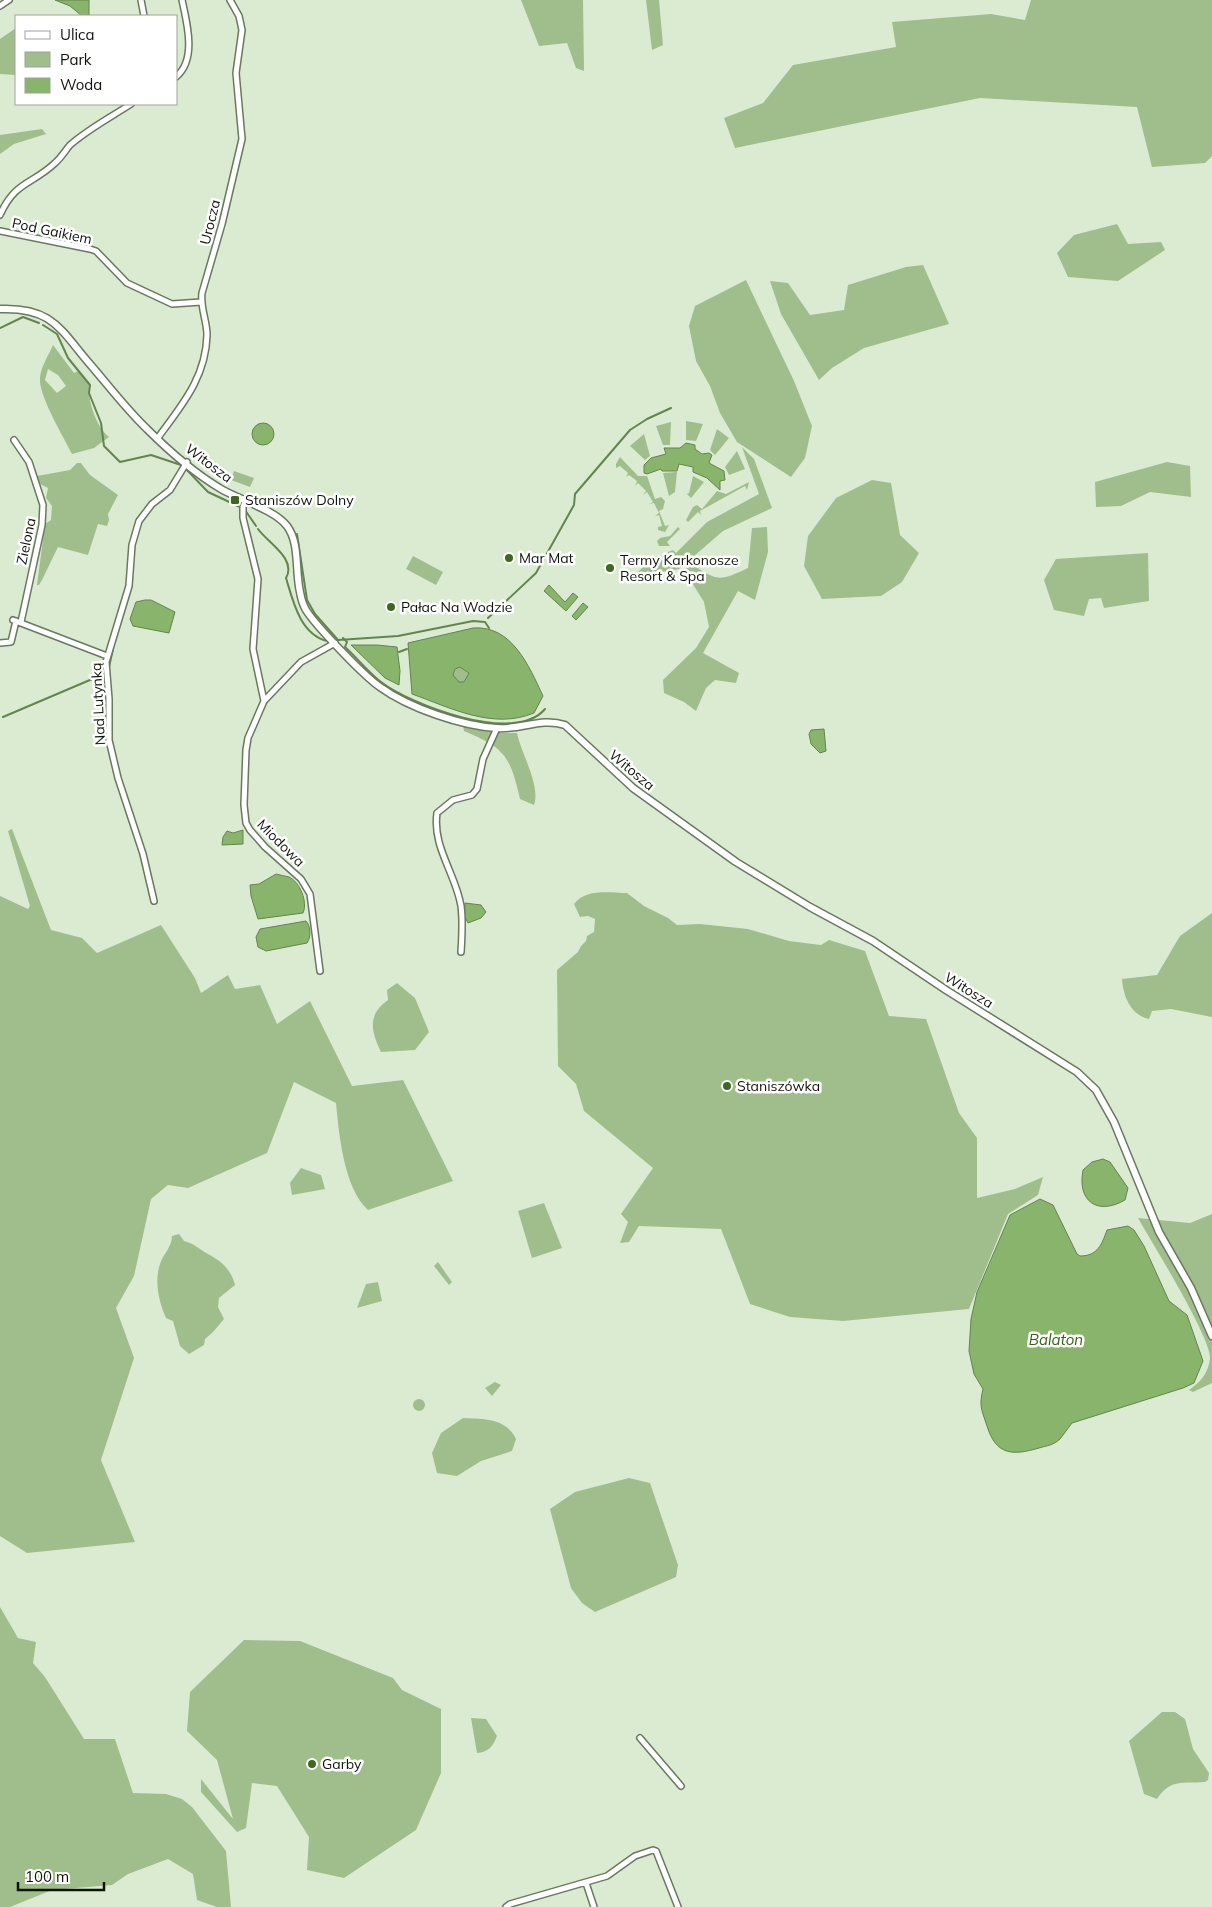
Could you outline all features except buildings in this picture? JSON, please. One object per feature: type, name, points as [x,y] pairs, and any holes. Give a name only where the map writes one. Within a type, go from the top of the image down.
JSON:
[{"type":"street","points":[[0,6],[10,0]]},
{"type":"street","points":[[141,0],[144,15]]},
{"type":"street","points":[[178,75],[183,71],[188,58],[182,0]]},
{"type":"street","name":"Urocza","points":[[158,439],[192,392],[202,368],[207,334],[206,315],[201,302],[242,139],[236,73],[242,30],[239,16],[230,0]]},
{"type":"street","points":[[0,215],[11,194],[20,186],[55,163],[69,146],[81,136],[129,105]]},
{"type":"street","name":"Pod Gaikiem","points":[[0,231],[96,251],[128,283],[172,304],[201,302]]},
{"type":"street","name":"Witosza","points":[[0,309],[22,310],[34,313],[57,324],[70,336],[134,416],[158,439],[220,488],[286,524],[292,534],[300,592],[306,609],[335,643],[378,686],[400,700],[461,721],[497,728],[512,728],[543,721],[552,721],[564,725],[633,788],[736,862],[784,892],[873,942],[1077,1072],[1096,1090],[1114,1122],[1159,1232],[1190,1288],[1212,1336]]},
{"type":"street","name":"Zielona","points":[[0,644],[10,643],[13,639],[42,525],[43,505],[29,462],[14,440]]},
{"type":"street","name":"Nad Lutynką","points":[[154,901],[143,854],[118,778],[109,740],[109,694],[105,668],[129,586],[132,545],[139,521],[152,504],[170,490],[187,462]]},
{"type":"street","points":[[245,502],[243,518],[258,579],[252,639],[264,701]]},
{"type":"street","points":[[17,621],[107,656]]},
{"type":"street","name":"Miodowa","points":[[320,971],[310,894],[301,879],[253,835],[246,823],[244,805],[246,745],[264,701],[301,662],[335,643]]},
{"type":"street","points":[[461,952],[461,904],[440,846],[436,823],[437,813],[453,800],[472,795],[477,790],[483,759],[497,728]]},
{"type":"street","points":[[640,1738],[681,1786]]},
{"type":"street","points":[[506,1907],[510,1904],[613,1874],[635,1856],[650,1850],[656,1851],[677,1907]]},
{"type":"street","points":[[586,1883],[594,1907]]},
{"type":"green space","points":[[521,0],[583,0],[584,71],[576,68],[567,43],[539,46]]},
{"type":"green space","points":[[646,0],[659,0],[663,45],[652,50]]},
{"type":"green space","points":[[1031,0],[1212,0],[1212,156],[1205,163],[1152,167],[1137,107],[980,98],[735,148],[724,118],[763,103],[793,65],[896,47],[892,22],[991,14],[1025,20]]},
{"type":"green space","points":[[15,29],[15,75],[0,74],[0,39]]},
{"type":"green space","points":[[42,129],[46,134],[14,144],[0,154],[0,135]]},
{"type":"green space","points":[[1117,224],[1128,244],[1161,242],[1165,250],[1118,281],[1068,277],[1057,253],[1074,235]]},
{"type":"green space","points":[[923,265],[949,324],[864,348],[832,368],[819,380],[781,314],[770,281],[788,283],[810,315],[844,310],[848,285],[906,267]]},
{"type":"green space","points":[[746,280],[794,381],[812,426],[805,458],[791,477],[737,442],[720,413],[710,386],[696,361],[689,326],[695,306]]},
{"type":"green space","points":[[53,345],[74,373],[78,371],[89,385],[94,413],[100,427],[109,437],[94,448],[72,454],[49,408],[42,390],[40,377],[42,368]],"holes":[[[48,369],[58,375],[66,386],[57,393],[45,380]]]},
{"type":"green space","points":[[686,421],[703,424],[696,441],[686,440]]},
{"type":"green space","points":[[671,422],[670,445],[663,445],[656,426]]},
{"type":"green space","points":[[717,429],[729,438],[715,455],[710,450]]},
{"type":"green space","points":[[644,434],[650,456],[645,460],[630,446]]},
{"type":"green space","points":[[742,447],[754,459],[772,508],[723,531],[679,569],[633,577],[654,556],[667,556],[668,552],[673,550],[676,553],[707,522],[759,494]]},
{"type":"green space","points":[[737,451],[745,469],[729,475],[725,467]]},
{"type":"green space","points":[[620,457],[638,476],[647,476],[655,499],[661,497],[665,501],[663,509],[659,511],[665,526],[669,525],[665,532],[658,530],[658,527],[662,526],[659,515],[655,516],[659,513],[654,503],[649,504],[653,502],[647,492],[643,495],[646,491],[638,483],[635,486],[637,481],[629,475],[626,477],[628,473],[620,466],[616,468]]},
{"type":"green space","points":[[1167,462],[1190,466],[1191,497],[1150,492],[1121,506],[1096,507],[1095,482]]},
{"type":"green space","points":[[77,463],[81,463],[90,475],[118,495],[108,514],[107,526],[98,524],[88,555],[58,547],[42,580],[37,585],[45,524],[51,520],[52,506],[46,498],[48,488],[40,484],[37,476],[70,470]]},
{"type":"green space","points":[[234,471],[254,478],[250,487],[231,480]]},
{"type":"green space","points":[[677,472],[675,492],[669,496],[663,473]]},
{"type":"green space","points":[[693,476],[704,482],[691,498],[687,494],[689,493]]},
{"type":"green space","points":[[872,480],[891,483],[900,535],[919,553],[902,582],[881,596],[822,599],[804,566],[808,536],[836,498]]},
{"type":"green space","points":[[749,482],[747,490],[745,486],[700,511],[701,515],[698,512],[688,522],[686,520],[693,507],[697,505],[702,509],[717,491],[726,494]]},
{"type":"green space","points":[[678,527],[680,529],[667,542],[670,546],[659,546],[657,541],[660,538],[670,536]]},
{"type":"green space","points":[[767,527],[768,552],[755,600],[738,591],[703,653],[739,673],[736,683],[715,680],[706,688],[696,711],[684,702],[664,693],[663,680],[696,648],[709,627],[704,602],[684,570],[693,565],[714,577],[720,578],[748,568],[752,528]]},
{"type":"green space","points":[[1148,553],[1149,601],[1104,608],[1101,598],[1089,599],[1084,616],[1054,610],[1044,580],[1056,559]]},
{"type":"green space","points":[[413,556],[443,572],[436,585],[406,569]]},
{"type":"green space","points":[[461,667],[469,675],[461,683],[453,675]]},
{"type":"green space","points":[[463,725],[501,733],[517,733],[533,779],[535,789],[534,805],[520,799],[513,773],[504,755],[489,743],[464,731]]},
{"type":"green space","points":[[12,829],[51,930],[82,938],[97,953],[161,925],[195,978],[201,993],[228,975],[235,989],[260,985],[277,1024],[310,1001],[352,1086],[403,1080],[453,1181],[368,1210],[353,1188],[348,1175],[341,1145],[336,1103],[294,1082],[267,1153],[188,1188],[168,1185],[151,1199],[134,1276],[116,1308],[134,1358],[101,1460],[135,1542],[27,1553],[0,1536],[0,896],[28,909],[30,906],[8,831]]},
{"type":"green space","points":[[592,893],[627,893],[644,906],[668,918],[677,925],[700,924],[748,929],[789,941],[821,945],[829,940],[865,951],[889,1016],[926,1019],[959,1113],[977,1138],[977,1198],[1015,1189],[1043,1177],[1038,1195],[1008,1214],[969,1309],[843,1321],[790,1317],[750,1304],[721,1229],[639,1226],[629,1242],[620,1243],[628,1222],[621,1214],[653,1168],[584,1111],[576,1084],[558,1066],[557,970],[578,952],[586,941],[587,936],[594,932],[595,919],[588,916],[580,917],[574,904],[579,899]]},
{"type":"green space","points":[[1212,913],[1212,1017],[1171,1009],[1152,1011],[1149,1019],[1142,1017],[1129,1004],[1122,979],[1157,975],[1180,936]]},
{"type":"green space","points":[[397,983],[415,998],[429,1032],[415,1050],[381,1052],[373,1030],[374,1018],[381,1006],[388,1000],[387,990]]},
{"type":"green space","points":[[301,1168],[321,1175],[325,1189],[292,1195],[290,1183]]},
{"type":"green space","points":[[544,1203],[562,1248],[532,1258],[518,1211]]},
{"type":"green space","points":[[1212,1214],[1212,1383],[1193,1392],[1189,1390],[1200,1381],[1207,1369],[1210,1359],[1208,1348],[1192,1312],[1138,1218],[1190,1223]]},
{"type":"green space","points":[[179,1234],[184,1241],[194,1245],[221,1263],[231,1274],[235,1285],[219,1298],[218,1307],[224,1319],[205,1339],[204,1345],[189,1354],[180,1346],[173,1321],[166,1318],[159,1299],[157,1285],[161,1260],[171,1244],[172,1236]]},
{"type":"green space","points":[[438,1262],[452,1282],[449,1285],[434,1266]]},
{"type":"green space","points":[[378,1282],[382,1301],[357,1308],[366,1284]]},
{"type":"green space","points":[[495,1382],[501,1385],[492,1396],[485,1388]]},
{"type":"green space","points":[[421,1399],[424,1400],[424,1410],[417,1411],[414,1410],[413,1403],[414,1400]]},
{"type":"green space","points":[[463,1418],[494,1421],[506,1427],[516,1439],[512,1451],[481,1461],[457,1476],[437,1473],[432,1453],[441,1433]]},
{"type":"green space","points":[[629,1478],[650,1483],[678,1565],[676,1577],[595,1612],[582,1603],[571,1588],[550,1509],[575,1492]]},
{"type":"green space","points":[[0,1607],[18,1638],[36,1642],[33,1663],[45,1677],[84,1739],[115,1739],[133,1793],[166,1794],[182,1799],[192,1807],[226,1851],[231,1907],[217,1907],[197,1900],[193,1874],[168,1859],[128,1874],[112,1885],[52,1890],[10,1907],[0,1907]]},
{"type":"green space","points":[[244,1640],[300,1641],[393,1678],[402,1690],[441,1709],[441,1773],[416,1830],[344,1878],[307,1870],[309,1837],[277,1786],[252,1783],[246,1828],[237,1832],[201,1792],[201,1779],[233,1819],[217,1760],[187,1731],[190,1692]]},
{"type":"green space","points":[[1162,1712],[1175,1712],[1185,1719],[1193,1749],[1209,1773],[1208,1780],[1205,1782],[1172,1785],[1162,1792],[1157,1799],[1144,1794],[1129,1741]]},
{"type":"green space","points":[[471,1718],[486,1719],[497,1736],[488,1750],[477,1753]]},
{"type":"water","points":[[55,0],[89,0],[89,15],[81,15],[70,6]]},
{"type":"water","points":[[263,423],[271,426],[274,434],[271,442],[263,445],[255,442],[252,434],[255,426]]},
{"type":"water","points":[[686,443],[695,445],[695,449],[702,454],[709,453],[712,455],[709,463],[724,471],[725,480],[720,481],[720,490],[707,478],[693,472],[693,467],[679,464],[677,471],[662,471],[661,469],[647,474],[644,473],[644,465],[651,458],[666,454],[664,448],[680,448]]},
{"type":"water","points":[[549,585],[565,602],[573,593],[578,597],[566,611],[544,591]]},
{"type":"water","points":[[151,600],[175,612],[169,633],[133,626],[130,619],[136,602]]},
{"type":"water","points":[[583,603],[588,607],[576,620],[572,616]]},
{"type":"water","points":[[473,628],[487,629],[498,633],[509,640],[525,661],[543,696],[534,713],[519,718],[503,719],[488,718],[457,711],[412,694],[408,643]],"holes":[[[460,667],[469,673],[464,682],[459,682],[453,675],[455,669]]]},
{"type":"water","points":[[351,645],[397,647],[400,671],[399,685],[385,678]]},
{"type":"water","points":[[824,729],[826,751],[820,753],[811,744],[809,734],[811,730]]},
{"type":"water","points":[[243,830],[243,844],[222,845],[223,837],[227,831],[233,833]]},
{"type":"water","points":[[276,874],[289,877],[297,883],[304,898],[303,913],[258,919],[251,896],[250,885],[259,884]]},
{"type":"water","points":[[465,903],[481,905],[486,912],[481,918],[468,923],[464,915]]},
{"type":"water","points":[[306,921],[310,932],[307,943],[266,951],[258,947],[256,937],[260,929]]},
{"type":"water","points":[[1103,1159],[1110,1162],[1128,1188],[1125,1200],[1115,1205],[1098,1206],[1091,1203],[1083,1190],[1083,1170],[1092,1162]]},
{"type":"water","name":"Balaton","points":[[1040,1199],[1053,1205],[1077,1254],[1080,1256],[1091,1254],[1095,1251],[1101,1244],[1107,1230],[1128,1226],[1134,1230],[1144,1246],[1169,1301],[1187,1315],[1203,1361],[1194,1383],[1072,1423],[1060,1439],[1050,1445],[1029,1451],[1013,1452],[1000,1448],[995,1443],[983,1415],[981,1399],[983,1389],[974,1374],[969,1351],[971,1319],[977,1292],[1010,1215]]},
{"type":"waterway","points":[[0,328],[23,317],[39,323]]},
{"type":"waterway","points":[[43,325],[57,334],[68,358],[90,385],[89,393],[101,423],[104,446],[120,462],[151,455],[181,465]]},
{"type":"waterway","points":[[488,618],[536,573],[574,505],[575,494],[630,430],[647,419],[671,408]]},
{"type":"waterway","points":[[185,468],[208,492],[240,507]]},
{"type":"waterway","points":[[245,510],[256,526]]},
{"type":"waterway","points":[[258,529],[280,552],[288,564],[286,578],[299,616],[310,631],[327,641]]},
{"type":"waterway","points":[[297,534],[307,600],[315,614],[338,640],[398,636],[473,621],[485,622],[489,628]]},
{"type":"waterway","points":[[343,638],[347,642],[345,647],[381,682],[415,701],[438,710],[463,718],[511,723],[531,719],[545,709]]},
{"type":"waterway","points":[[109,667],[113,649]]},
{"type":"waterway","points":[[399,652],[407,649]]},
{"type":"waterway","points":[[3,717],[104,674]]},
{"type":"place","name":"Staniszów Dolny","points":[[235,500]]},
{"type":"place","name":"Mar Mat","points":[[509,558]]},
{"type":"place","name":"Termy Karkonosze Resort & Spa","points":[[610,568]]},
{"type":"place","name":"Pałac Na Wodzie","points":[[391,607]]},
{"type":"place","name":"Staniszówka","points":[[727,1086]]},
{"type":"place","name":"Garby","points":[[312,1764]]}]
